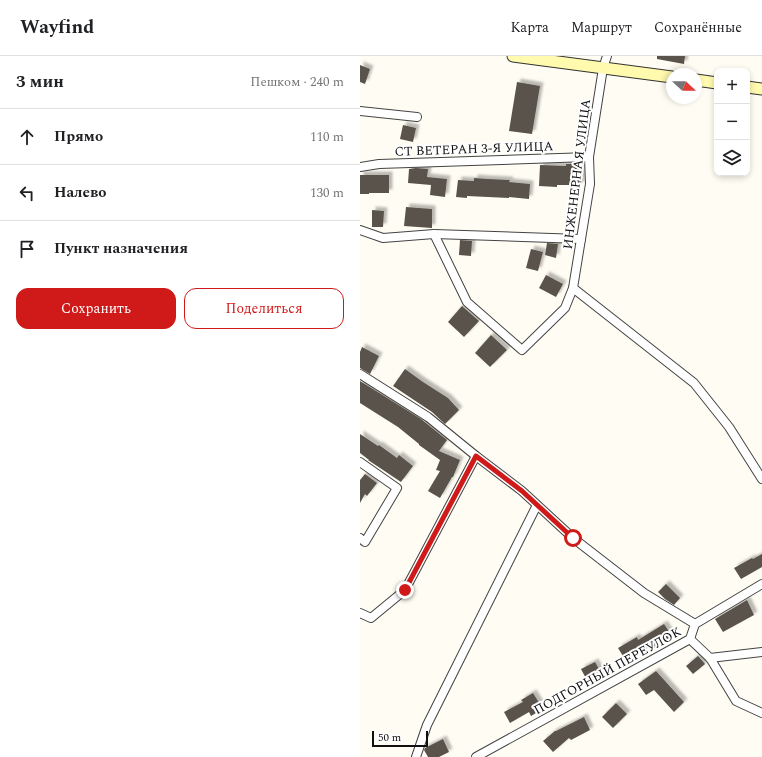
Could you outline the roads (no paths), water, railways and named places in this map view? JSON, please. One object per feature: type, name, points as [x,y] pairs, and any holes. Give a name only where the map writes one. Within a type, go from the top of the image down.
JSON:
[{"type":"main road","points":[[521,56],[666,76]]},
{"type":"main road","points":[[702,81],[714,83]]},
{"type":"main road","points":[[750,87],[762,89]]},
{"type":"street","name":"ИНЖЕНЕРНАЯ УЛИЦА","points":[[573,288],[590,184],[589,157],[603,68],[607,56]]},
{"type":"street","points":[[360,111],[417,118]]},
{"type":"street","name":"СТ ВЕТЕРАН 3-Я УЛИЦА","points":[[360,167],[378,164],[589,157]]},
{"type":"street","points":[[360,230],[383,238],[434,234],[581,239]]},
{"type":"street","points":[[434,234],[467,302],[522,350],[565,308],[573,288],[694,383],[729,427],[762,479]]},
{"type":"street","points":[[360,374],[428,417],[522,491],[573,538],[644,593],[695,624]]},
{"type":"street","points":[[360,614],[371,618],[405,590],[476,456]]},
{"type":"street","points":[[360,462],[397,488],[363,540]]},
{"type":"street","points":[[416,757],[427,725],[538,505]]},
{"type":"street","name":"ПОДГОРНЫЙ ПЕРЕУЛОК","points":[[476,757],[690,639],[695,624],[762,584]]},
{"type":"street","points":[[690,639],[710,658],[736,701],[762,713]]},
{"type":"street","points":[[710,658],[762,652]]}]
